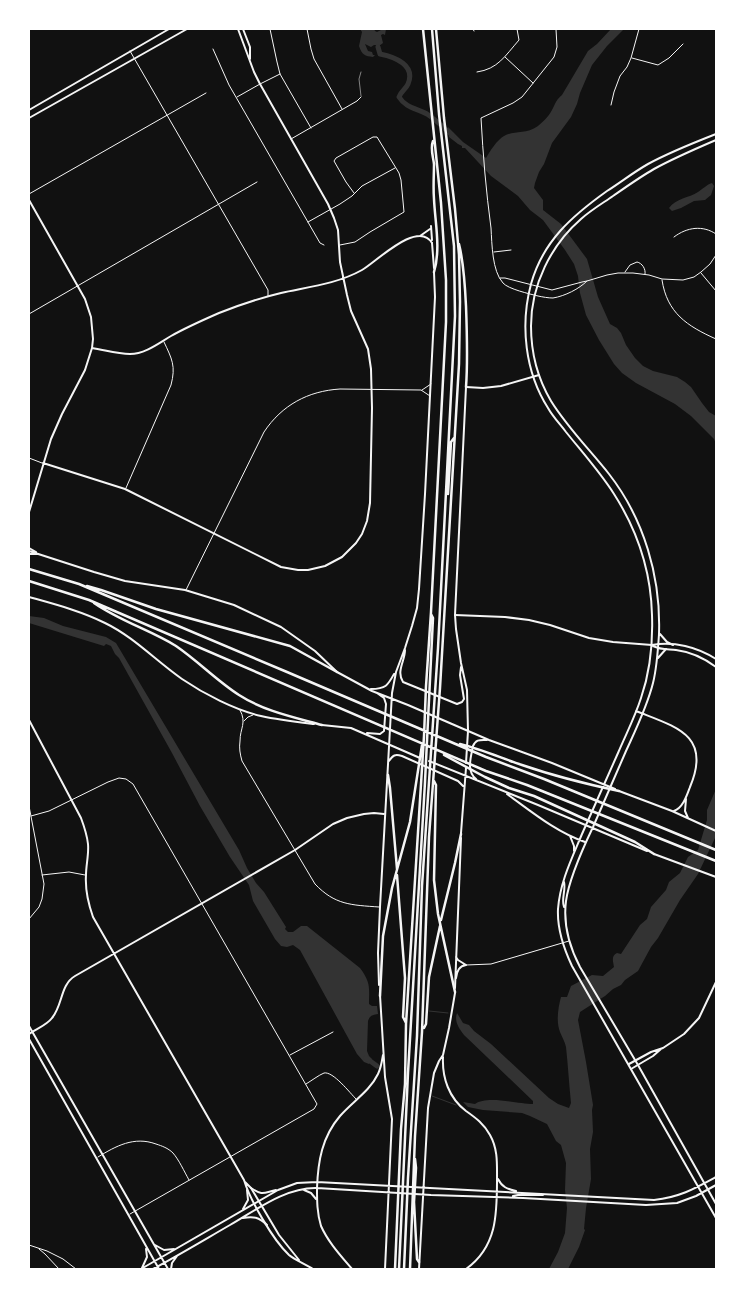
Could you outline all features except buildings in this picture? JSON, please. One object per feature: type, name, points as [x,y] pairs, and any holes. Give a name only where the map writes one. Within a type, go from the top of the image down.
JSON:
[{"type":"highway","points":[[395,1269],[401,1128],[405,1084],[406,1024],[424,736],[446,322],[441,203],[423,29]]},
{"type":"highway","points":[[404,1269],[409,1150],[417,1036],[422,886],[438,648],[455,325],[455,283],[450,206],[441,135],[432,29]]},
{"type":"highway","points":[[410,1269],[414,1150],[426,955],[427,886],[459,364],[460,302],[457,234],[436,29]]},
{"type":"highway","points":[[434,139],[432,144],[437,263],[434,272]]},
{"type":"highway","points":[[457,234],[462,255],[465,288],[468,346],[466,387]]},
{"type":"highway","points":[[445,515],[451,442],[455,436]]},
{"type":"highway","points":[[29,569],[101,590],[156,609],[290,646],[337,672]]},
{"type":"highway","points":[[29,581],[89,600],[486,771],[526,785],[715,861]]},
{"type":"highway","points":[[78,584],[486,757],[716,850]]},
{"type":"highway","points":[[89,600],[106,612],[176,646],[245,699],[267,709],[322,725]]},
{"type":"highway","points":[[399,1269],[408,1073],[430,694],[433,618],[431,612]]},
{"type":"highway","points":[[380,996],[383,936],[392,888],[410,822],[424,736]]},
{"type":"highway","points":[[452,742],[488,752],[523,766],[619,791]]},
{"type":"highway","points":[[434,749],[485,777],[509,788],[534,796],[635,842],[654,854]]},
{"type":"highway","points":[[388,775],[405,978],[403,1017],[406,1024]]},
{"type":"highway","points":[[433,777],[436,785],[433,872],[438,914],[455,992]]},
{"type":"highway","points":[[422,1032],[426,1024],[429,977],[434,950],[456,863],[461,834]]},
{"type":"highway","points":[[414,1150],[416,1168],[415,1217],[417,1258],[419,1262]]},
{"type":"main road","points":[[29,110],[169,29]]},
{"type":"main road","points":[[29,118],[187,29]]},
{"type":"main road","points":[[43,463],[125,490],[281,567],[308,570],[325,566],[349,551],[362,534],[367,521],[370,503],[372,390],[368,349],[351,311],[340,262],[338,230],[331,209],[260,84],[238,29]]},
{"type":"main road","points":[[243,29],[250,47],[250,61]]},
{"type":"main road","points":[[35,106],[38,113]]},
{"type":"main road","points":[[716,134],[647,164],[573,217],[553,238],[538,264],[526,306],[525,325],[526,344],[533,377],[539,393],[552,415],[616,496],[628,517],[644,560],[649,583],[652,615],[652,645],[646,681],[636,711],[563,881],[558,907],[559,930],[566,954],[716,1218]]},
{"type":"main road","points":[[716,140],[652,170],[577,222],[560,240],[549,258],[537,287],[531,310],[531,336],[534,355],[546,392],[558,411],[621,491],[633,513],[643,535],[652,564],[659,608],[658,648],[654,681],[643,714],[586,842],[568,889],[566,909],[567,933],[584,974],[716,1204]]},
{"type":"main road","points":[[596,199],[600,205]]},
{"type":"main road","points":[[29,200],[88,306],[93,339],[85,370],[51,438],[29,512]]},
{"type":"main road","points":[[92,348],[132,354],[142,352],[219,313],[268,296],[318,286],[343,278],[363,269],[400,242],[420,236],[431,227],[435,297],[419,589],[405,648],[396,672],[392,698],[384,814],[378,952],[383,1053],[392,1119],[385,1269]]},
{"type":"main road","points":[[420,236],[429,238],[432,243]]},
{"type":"main road","points":[[466,1269],[481,1254],[490,1238],[496,1219],[498,1158],[493,1140],[483,1125],[462,1107],[451,1094],[444,1077],[442,1065],[452,1018],[455,992],[461,834],[468,732],[467,690],[461,663],[455,615],[466,387],[484,388],[501,386],[539,375]]},
{"type":"main road","points":[[636,537],[643,535]]},
{"type":"main road","points":[[29,551],[40,554]]},
{"type":"main road","points":[[29,551],[125,581],[186,590],[234,605],[282,627],[315,651],[337,672],[382,696],[386,704],[384,731],[380,734],[365,733]]},
{"type":"main road","points":[[29,597],[104,622],[136,642],[180,678],[216,699],[238,708],[257,715],[351,728],[654,854],[716,877]]},
{"type":"main road","points":[[455,615],[529,620],[551,625],[589,638],[613,642],[692,647],[716,659]]},
{"type":"main road","points":[[659,632],[664,639],[673,645]]},
{"type":"main road","points":[[652,645],[666,650],[678,650],[698,655],[715,666]]},
{"type":"main road","points":[[405,648],[400,672],[400,678],[403,682],[457,704],[464,699],[460,675],[461,663]]},
{"type":"main road","points":[[656,662],[658,657],[666,650]]},
{"type":"main road","points":[[369,689],[379,689],[386,686],[396,672]]},
{"type":"main road","points":[[372,691],[468,732],[672,811],[716,831]]},
{"type":"main road","points":[[636,711],[678,728],[692,741],[695,747],[697,756],[696,774],[686,798],[678,810],[672,811]]},
{"type":"main road","points":[[29,720],[81,818],[88,852],[86,892],[89,907],[94,917],[230,1157],[284,1244],[301,1262]]},
{"type":"main road","points":[[478,781],[472,776],[470,770],[474,742],[489,740]]},
{"type":"main road","points":[[389,761],[396,755],[402,756],[462,783],[464,789]]},
{"type":"main road","points":[[505,792],[549,824],[570,836],[586,842]]},
{"type":"main road","points":[[686,798],[685,811],[688,818]]},
{"type":"main road","points":[[29,1034],[47,1023],[54,1016],[70,980],[295,850],[333,824],[364,814],[384,814]]},
{"type":"main road","points":[[570,836],[574,846],[574,854]]},
{"type":"main road","points":[[563,881],[565,886],[563,903],[566,909]]},
{"type":"main road","points":[[456,957],[466,965]]},
{"type":"main road","points":[[455,980],[459,968],[466,965]]},
{"type":"main road","points":[[631,1069],[684,1034],[699,1018],[716,982]]},
{"type":"main road","points":[[29,1026],[168,1269]]},
{"type":"main road","points":[[29,1039],[159,1268]]},
{"type":"main road","points":[[629,1064],[663,1048]]},
{"type":"main road","points":[[352,1269],[325,1233],[318,1214],[316,1200],[320,1158],[328,1133],[340,1116],[369,1087],[378,1074],[383,1053]]},
{"type":"main road","points":[[419,1269],[428,1108],[434,1073],[443,1055]]},
{"type":"main road","points":[[497,1177],[506,1188],[523,1192]]},
{"type":"main road","points":[[251,1188],[262,1194],[297,1183],[317,1182],[654,1200],[676,1196],[699,1187],[716,1177]]},
{"type":"main road","points":[[244,1180],[254,1204],[281,1246],[290,1256],[312,1269]]},
{"type":"main road","points":[[153,1269],[159,1268],[164,1263],[284,1195],[302,1189],[317,1188],[432,1195],[497,1196],[646,1205],[670,1204],[686,1200],[716,1185]]},
{"type":"main road","points":[[302,1189],[311,1194],[316,1200]]},
{"type":"main road","points":[[241,1211],[248,1200],[247,1190]]},
{"type":"main road","points":[[141,1269],[278,1190]]},
{"type":"main road","points":[[511,1197],[545,1194]]},
{"type":"main road","points":[[240,1219],[255,1216],[267,1225]]},
{"type":"main road","points":[[141,1269],[147,1257],[145,1244]]},
{"type":"main road","points":[[154,1244],[164,1250],[176,1249]]},
{"type":"main road","points":[[171,1269],[172,1263],[180,1254]]},
{"type":"street","points":[[270,29],[280,74],[311,128]]},
{"type":"street","points":[[307,29],[314,59],[342,110]]},
{"type":"street","points":[[477,72],[486,71],[497,65],[519,40],[517,29]]},
{"type":"street","points":[[556,29],[557,47],[554,57],[522,97],[481,118],[485,183],[493,252],[496,271],[503,284],[509,287],[553,298],[568,293],[587,281]]},
{"type":"street","points":[[611,105],[620,76],[631,58],[638,29]]},
{"type":"street","points":[[631,58],[658,65],[669,58],[683,44]]},
{"type":"street","points":[[213,49],[229,85],[320,243],[324,245]]},
{"type":"street","points":[[130,51],[268,290],[268,296]]},
{"type":"street","points":[[504,57],[533,83]]},
{"type":"street","points":[[237,98],[280,74]]},
{"type":"street","points":[[29,194],[206,93]]},
{"type":"street","points":[[291,140],[361,97]]},
{"type":"street","points":[[340,245],[354,242],[404,212],[401,180],[378,136],[336,158],[334,161],[354,193]]},
{"type":"street","points":[[308,222],[347,200],[367,183],[395,167]]},
{"type":"street","points":[[29,314],[257,182]]},
{"type":"street","points":[[674,237],[682,232],[700,228],[708,229],[716,234]]},
{"type":"street","points":[[493,252],[511,250]]},
{"type":"street","points":[[500,278],[552,290],[607,275],[625,273],[645,274],[662,279],[683,280],[701,272],[716,255]]},
{"type":"street","points":[[625,273],[630,265],[637,262],[642,265],[645,274]]},
{"type":"street","points":[[701,272],[716,291]]},
{"type":"street","points":[[662,279],[666,297],[676,313],[695,329],[716,339]]},
{"type":"street","points":[[125,490],[171,385],[174,366],[163,341]]},
{"type":"street","points":[[186,590],[264,432],[276,417],[289,406],[312,394],[331,389],[421,390],[431,384]]},
{"type":"street","points":[[421,390],[430,396]]},
{"type":"street","points":[[29,458],[43,463]]},
{"type":"street","points":[[238,708],[244,722]]},
{"type":"street","points":[[257,715],[249,716],[244,722],[240,740],[242,761],[315,884],[326,895],[341,902],[380,907]]},
{"type":"street","points":[[31,816],[49,811],[119,778],[133,784],[317,1104],[311,1110],[129,1215]]},
{"type":"street","points":[[29,806],[44,884],[39,907],[29,919]]},
{"type":"street","points":[[42,875],[69,872],[86,875]]},
{"type":"street","points":[[466,965],[491,964],[569,941]]},
{"type":"street","points":[[289,1056],[332,1032]]},
{"type":"street","points":[[306,1084],[324,1073],[329,1073],[357,1099]]},
{"type":"street","points":[[97,1158],[125,1143],[138,1140],[147,1141],[166,1148],[174,1154],[189,1180]]},
{"type":"street","points":[[29,1245],[47,1251],[76,1269]]},
{"type":"street","points":[[38,1249],[59,1269]]},
{"type":"lane","points":[[361,72],[359,79],[361,97]]},
{"type":"shaded area","points":[[360,29],[374,29],[377,32],[386,29],[385,35],[381,35],[383,43],[379,46],[381,52],[379,53],[376,45],[371,47],[365,44],[368,51],[375,55],[370,57],[363,53],[359,46],[362,32]]},
{"type":"shaded area","points":[[611,29],[624,29],[592,65],[571,117],[552,143],[534,188],[543,200],[543,210],[561,224],[587,259],[598,297],[610,324],[621,333],[626,345],[643,366],[653,371],[677,377],[691,387],[709,412],[716,416],[716,444],[714,439],[691,416],[675,404],[636,383],[622,373],[614,364],[586,315],[578,276],[574,264],[565,250],[543,220],[530,210],[518,196],[491,176],[465,148],[462,148],[462,146],[449,137],[448,127],[463,142],[486,158],[496,143],[504,136],[529,131],[538,126],[545,120],[562,95],[588,51]]},
{"type":"shaded area","points":[[712,183],[714,186],[711,195],[705,200],[694,201],[672,211],[669,208],[675,202],[694,194]]},
{"type":"shaded area","points":[[29,616],[44,618],[63,626],[106,637],[116,643],[239,850],[247,868],[286,927],[285,929],[288,932],[293,932],[301,926],[307,926],[364,973],[369,985],[369,1004],[377,1006],[378,1014],[371,1016],[368,1021],[367,1051],[372,1059],[369,1064],[364,1062],[357,1054],[300,950],[293,945],[281,946],[275,939],[253,901],[249,885],[200,806],[111,646],[106,644],[104,646],[29,623]]},
{"type":"shaded area","points":[[716,789],[716,837],[698,874],[680,900],[638,971],[621,985],[580,1012],[578,1020],[593,1105],[593,1132],[590,1149],[591,1179],[586,1208],[585,1230],[568,1269],[549,1269],[565,1233],[567,1208],[565,1190],[566,1163],[561,1145],[556,1141],[547,1124],[530,1116],[522,1113],[468,1107],[463,1102],[475,1104],[480,1101],[495,1100],[533,1104],[533,1101],[464,1035],[457,1022],[457,1013],[463,1023],[469,1025],[491,1044],[549,1098],[569,1108],[571,1103],[566,1047],[558,1024],[558,1010],[561,997],[567,997],[571,986],[592,975],[603,976],[614,967],[614,956],[617,953],[621,954],[640,925],[647,919],[651,907],[666,890],[669,882],[680,873],[688,857],[698,850],[707,820],[707,810]]},
{"type":"waterway","points":[[378,47],[380,54],[392,57],[407,67],[410,77],[408,84],[399,97],[402,101],[408,106],[427,114],[452,135]]},
{"type":"waterway","points":[[429,1011],[448,1013]]},
{"type":"waterway","points":[[366,1058],[377,1066]]},
{"type":"waterway","points":[[432,1096],[456,1105]]}]
